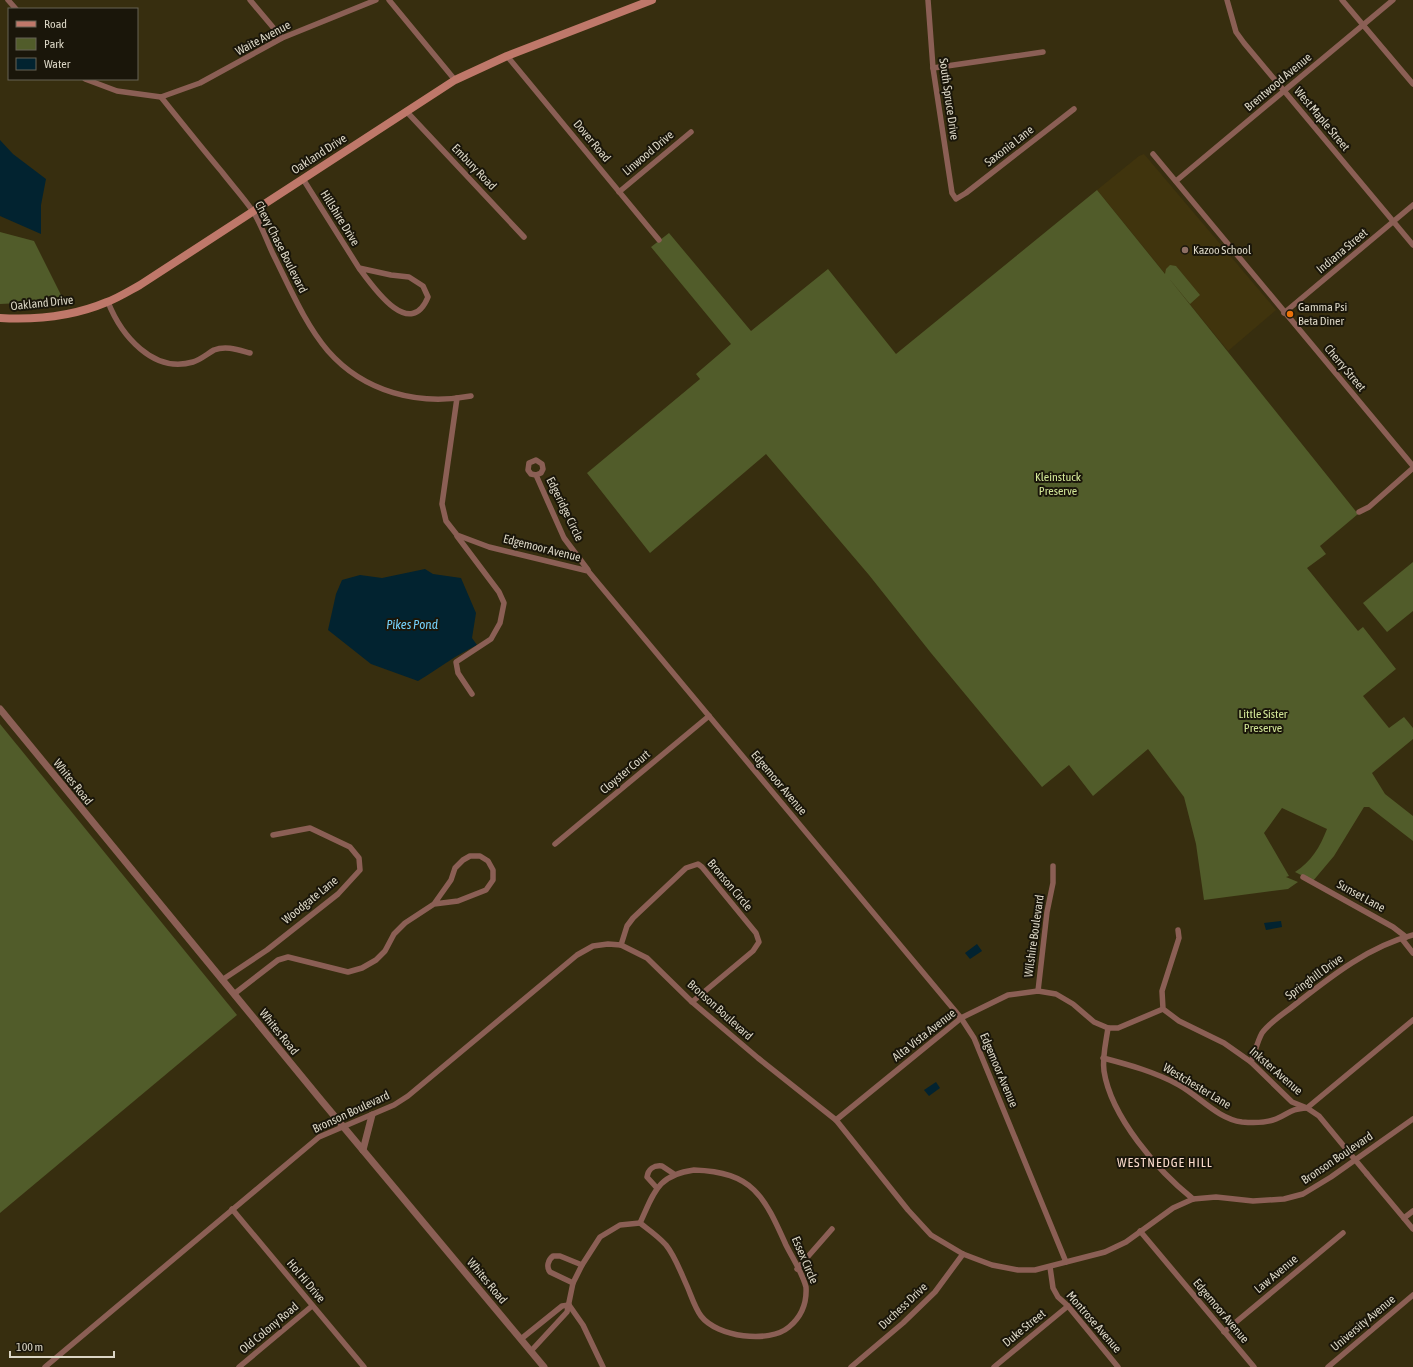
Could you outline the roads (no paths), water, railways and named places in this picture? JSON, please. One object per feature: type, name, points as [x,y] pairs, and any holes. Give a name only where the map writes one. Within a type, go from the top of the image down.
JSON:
[{"type":"main road","name":"Oakland Drive","points":[[0,318],[22,319],[66,314],[108,302],[140,286],[455,80],[507,56],[652,0]]},
{"type":"street","points":[[8,0],[15,8]]},
{"type":"street","points":[[250,0],[282,38]]},
{"type":"street","name":"Waite Avenue","points":[[161,97],[200,83],[282,38],[376,0]]},
{"type":"street","points":[[389,0],[455,80]]},
{"type":"street","name":"South Spruce Drive","points":[[928,0],[933,68],[952,193],[956,199]]},
{"type":"street","name":"West Maple Street","points":[[1227,0],[1236,32],[1413,246]]},
{"type":"street","points":[[1342,0],[1413,84]]},
{"type":"street","name":"Brentwood Avenue","points":[[1176,181],[1393,0]]},
{"type":"street","points":[[933,68],[1043,52]]},
{"type":"street","name":"Dover Road","points":[[507,56],[660,240]]},
{"type":"street","points":[[87,80],[117,91],[161,97]]},
{"type":"street","name":"Chevy Chase Boulevard","points":[[161,97],[253,211],[297,303],[316,335],[336,360],[360,378],[377,388],[392,393],[423,398],[457,398],[471,396]]},
{"type":"street","name":"Saxonia Lane","points":[[956,199],[966,193],[1074,109]]},
{"type":"street","name":"Embury Road","points":[[407,112],[524,237]]},
{"type":"street","name":"Linwood Drive","points":[[619,192],[691,132]]},
{"type":"street","name":"Cherry Street","points":[[1153,154],[1413,467]]},
{"type":"street","name":"Hillshire Drive","points":[[303,179],[359,268],[389,306],[406,313],[419,311],[425,305],[428,297],[423,286],[409,277],[391,275],[359,268]]},
{"type":"street","name":"Indiana Street","points":[[1284,313],[1413,205]]},
{"type":"street","points":[[108,302],[115,319],[133,342],[152,358],[162,363],[171,365],[193,362],[220,348],[250,353]]},
{"type":"street","points":[[457,398],[442,504],[446,521],[499,592],[504,603],[500,623],[491,639],[456,662],[458,673],[472,694]]},
{"type":"street","points":[[1359,512],[1369,507],[1413,467]]},
{"type":"street","name":"Edgeridge Circle","points":[[536,475],[564,538],[588,571]]},
{"type":"street","name":"Edgemoor Avenue","points":[[457,535],[489,547],[588,571],[961,1018],[974,1038],[1066,1262]]},
{"type":"street","name":"Whites Road","points":[[0,709],[344,1128],[544,1367]]},
{"type":"street","name":"Cloyster Court","points":[[555,844],[709,716]]},
{"type":"street","name":"Woodgate Lane","points":[[222,980],[267,950],[338,894],[360,870],[359,858],[350,847],[310,828],[273,835]]},
{"type":"street","points":[[234,994],[278,960],[288,957],[348,972],[362,968],[385,952],[394,934],[405,923],[434,904],[452,880],[455,868],[463,860],[470,856],[480,856],[488,861],[493,870],[493,880],[486,890],[458,901],[434,904]]},
{"type":"street","name":"Bronson Circle","points":[[621,945],[627,926],[633,918],[686,868],[698,864],[756,933],[759,942],[753,951],[692,1002]]},
{"type":"street","name":"Wilshire Boulevard","points":[[1053,866],[1053,883],[1047,912],[1038,991],[1056,994],[1073,1004],[1094,1022],[1108,1028]]},
{"type":"street","name":"Sunset Lane","points":[[1303,877],[1393,927],[1404,938],[1413,953]]},
{"type":"street","points":[[1178,930],[1179,938],[1162,991],[1163,1009],[1118,1028],[1108,1028],[1103,1058],[1104,1071],[1109,1089],[1128,1127],[1157,1167],[1193,1200]]},
{"type":"street","name":"Springhill Drive","points":[[1252,1062],[1262,1033],[1274,1021],[1334,975],[1371,951],[1413,935]]},
{"type":"street","name":"Bronson Boulevard","points":[[45,1367],[319,1137],[344,1128],[394,1105],[408,1096],[577,955],[600,944],[621,945],[647,958],[692,1002],[758,1058],[836,1120],[922,1226],[931,1235],[963,1254],[992,1265],[1018,1270],[1050,1267],[1113,1249],[1172,1208],[1193,1200],[1216,1197],[1253,1201],[1284,1199],[1303,1194],[1331,1177],[1413,1119]]},
{"type":"street","name":"Alta Vista Avenue","points":[[836,1120],[961,1018],[1008,994],[1038,991]]},
{"type":"street","name":"Inkster Avenue","points":[[1163,1009],[1179,1021],[1218,1040],[1252,1062],[1292,1102],[1307,1108],[1318,1116],[1413,1229]]},
{"type":"street","name":"Westchester Lane","points":[[1103,1058],[1158,1074],[1180,1086],[1218,1112],[1240,1121],[1268,1121],[1276,1119],[1292,1109],[1307,1108],[1413,1020]]},
{"type":"street","points":[[363,1150],[372,1115]]},
{"type":"street","points":[[531,1351],[554,1328],[567,1312],[573,1283],[582,1265],[600,1237],[620,1226],[640,1223],[656,1187],[647,1177],[651,1169],[654,1166],[662,1166],[674,1174]]},
{"type":"street","name":"Essex Circle","points":[[640,1223],[667,1246],[701,1316],[709,1324],[731,1333],[751,1336],[770,1336],[783,1332],[795,1321],[803,1310],[807,1295],[804,1280],[766,1202],[751,1186],[733,1176],[713,1171],[694,1170],[674,1174],[656,1187]]},
{"type":"street","name":"Hol Hi Drive","points":[[232,1209],[364,1367]]},
{"type":"street","points":[[1404,1218],[1413,1211]]},
{"type":"street","points":[[798,1269],[832,1229]]},
{"type":"street","name":"Edgemoor Avenue","points":[[1140,1231],[1254,1367]]},
{"type":"street","name":"Law Avenue","points":[[1224,1332],[1342,1233]]},
{"type":"street","name":"Duchess Drive","points":[[851,1367],[903,1323],[934,1292],[963,1254]]},
{"type":"street","points":[[573,1283],[550,1272],[548,1267],[549,1261],[553,1256],[558,1256],[582,1265]]},
{"type":"street","name":"Montrose Avenue","points":[[1050,1267],[1053,1288],[1058,1297],[1068,1306],[1118,1367]]},
{"type":"street","name":"University Avenue","points":[[1328,1367],[1413,1295]]},
{"type":"street","points":[[521,1339],[562,1306],[569,1305]]},
{"type":"street","points":[[569,1305],[583,1325],[603,1367]]},
{"type":"street","name":"Old Colony Road","points":[[240,1367],[312,1306]]},
{"type":"street","name":"Duke Street","points":[[994,1367],[1068,1306]]},
{"type":"water","points":[[0,140],[13,154],[46,179],[41,205],[41,234],[0,216]]},
{"type":"water","name":"Pikes Pond","points":[[425,569],[433,574],[461,578],[476,613],[472,638],[477,645],[418,681],[371,664],[328,630],[336,594],[342,580],[360,575],[382,578]]},
{"type":"water","points":[[1281,921],[1282,927],[1266,930],[1264,923]]},
{"type":"water","points":[[977,944],[982,951],[970,959],[965,953]]},
{"type":"water","points":[[936,1082],[940,1088],[929,1096],[924,1090]]},
{"type":"place","name":"Kazoo School","points":[[1185,250]]},
{"type":"place","name":"Gamma Psi Beta Diner","points":[[1290,314]]},
{"type":"district","name":"WESTNEDGE HILL","points":[[1165,1162]]},
{"type":"park label","name":"Kleinstuck Preserve","points":[[1058,484]]},
{"type":"park label","name":"Little Sister Preserve","points":[[1263,721]]}]
